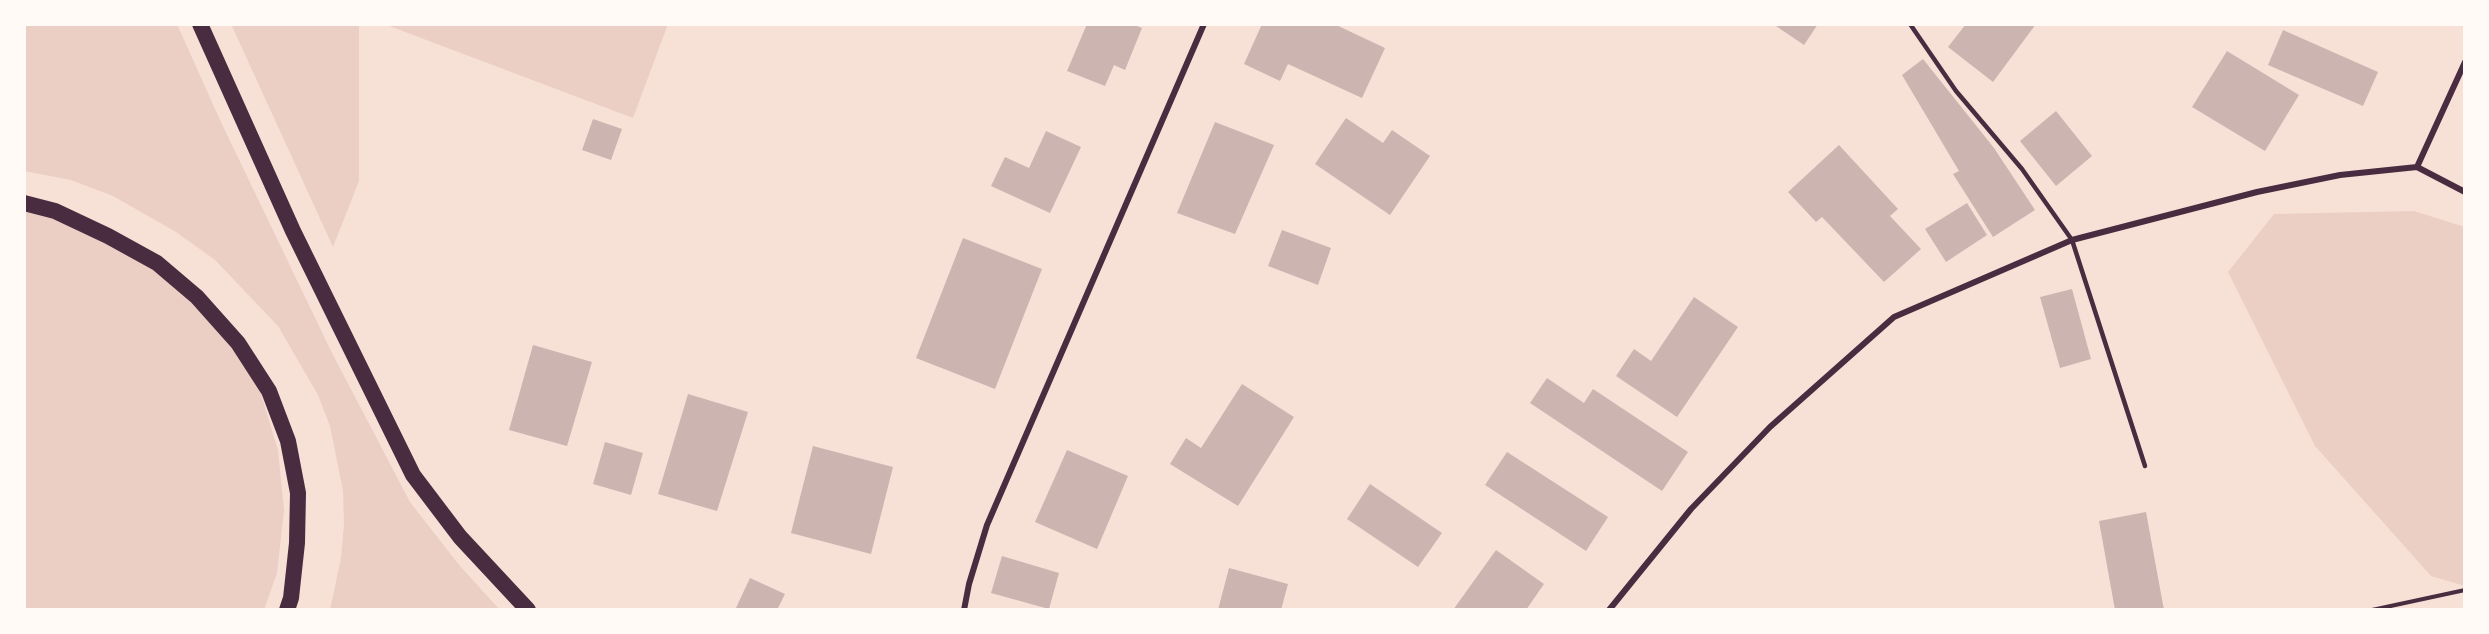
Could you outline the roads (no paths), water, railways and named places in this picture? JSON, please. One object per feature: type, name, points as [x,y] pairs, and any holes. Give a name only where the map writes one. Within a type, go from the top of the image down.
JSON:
[{"type":"highway","points":[[200,24],[293,231],[413,475],[460,537],[528,610]]},
{"type":"highway","points":[[24,203],[55,211],[157,263],[197,297],[238,343],[268,391],[288,441],[298,493],[297,543],[291,598],[287,610]]},
{"type":"street","points":[[964,610],[969,584],[987,525],[1204,24]]},
{"type":"street","points":[[2417,168],[2465,62]]},
{"type":"street","points":[[1609,610],[1691,508],[1762,435],[1894,317],[2072,240],[2257,192],[2340,175],[2417,168],[2465,192]]},
{"type":"lane","points":[[1910,24],[1956,91],[2022,169],[2072,240],[2145,466]]}]
